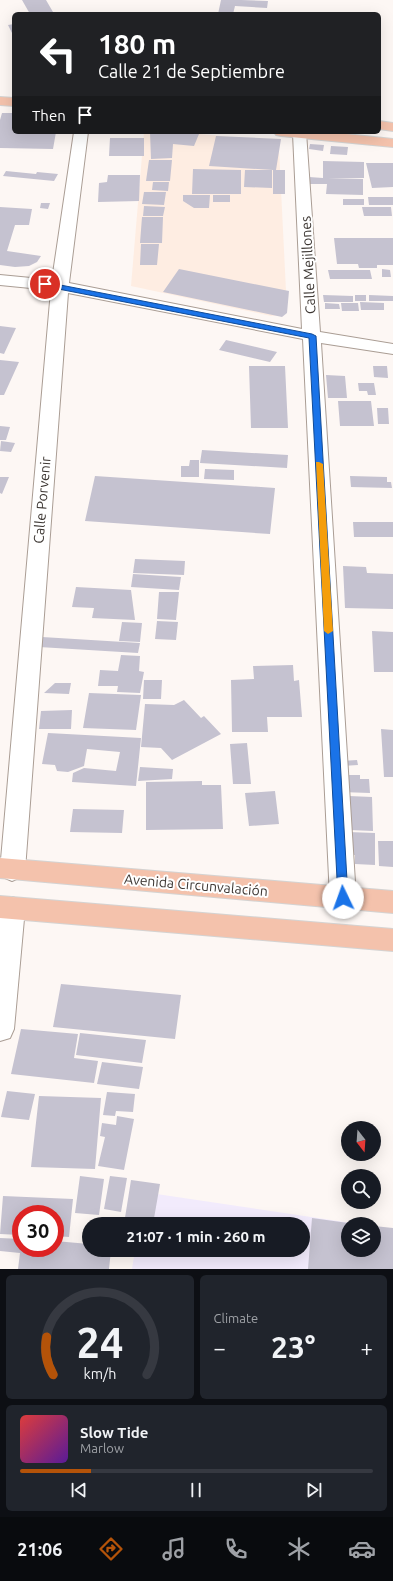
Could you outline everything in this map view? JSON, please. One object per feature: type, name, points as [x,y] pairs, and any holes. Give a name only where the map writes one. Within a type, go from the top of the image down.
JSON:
[{"type":"main road","points":[[0,101],[12,102]]},
{"type":"main road","points":[[381,125],[393,126]]},
{"type":"main road","points":[[300,134],[393,143]]},
{"type":"main road","name":"Avenida Circunvalación","points":[[6,869],[393,902]]},
{"type":"main road","points":[[6,908],[393,940]]},
{"type":"street","name":"Calle Porvenir","points":[[6,869],[60,286],[81,134]]},
{"type":"street","name":"Calle Mejillones","points":[[290,134],[312,336],[343,898]]},
{"type":"street","points":[[0,280],[60,286],[312,336],[393,349]]},
{"type":"street","points":[[0,1029],[6,908]]},
{"type":"shaded area","points":[[144,134],[200,134],[270,141],[279,149],[287,311],[281,315],[271,316],[131,286]]},
{"type":"shaded area","points":[[143,1192],[341,1221],[341,1257],[381,1257],[393,1269],[132,1269],[134,1257],[310,1257],[310,1217],[140,1217]]},
{"type":"building","points":[[22,0],[46,0],[53,12],[29,12]]},
{"type":"building","points":[[221,0],[268,1],[267,8],[235,6],[234,12],[218,12]]},
{"type":"building","points":[[12,24],[12,33],[8,25]]},
{"type":"building","points":[[2,113],[12,113],[12,134],[56,134],[53,149],[0,148],[0,120]]},
{"type":"building","points":[[150,134],[199,134],[194,146],[173,144],[172,158],[151,159]]},
{"type":"building","points":[[216,136],[281,139],[276,170],[285,170],[285,194],[273,194],[273,170],[209,166]]},
{"type":"building","points":[[110,138],[144,138],[144,156],[109,156]]},
{"type":"building","points":[[310,144],[324,145],[323,151],[309,149]]},
{"type":"building","points":[[331,146],[348,147],[347,155],[330,154]]},
{"type":"building","points":[[149,160],[172,160],[170,181],[146,181]]},
{"type":"building","points":[[323,161],[364,162],[364,178],[328,178],[363,179],[363,195],[326,194],[327,184],[309,184],[309,177],[323,178]]},
{"type":"building","points":[[366,163],[393,163],[393,187],[372,188]]},
{"type":"building","points":[[193,169],[241,170],[241,194],[192,194]]},
{"type":"building","points":[[245,170],[272,170],[272,188],[244,187]]},
{"type":"building","points":[[6,171],[36,174],[37,172],[58,174],[54,181],[3,176]]},
{"type":"building","points":[[108,175],[140,175],[139,201],[98,202],[99,183],[107,182]]},
{"type":"building","points":[[153,182],[169,182],[168,191],[152,190]]},
{"type":"building","points":[[144,192],[166,192],[164,205],[142,204]]},
{"type":"building","points":[[183,195],[210,195],[209,208],[194,208],[183,201]]},
{"type":"building","points":[[213,195],[230,195],[230,202],[213,202]]},
{"type":"building","points":[[368,197],[393,197],[393,205],[369,205]]},
{"type":"building","points":[[343,199],[364,199],[364,205],[343,205]]},
{"type":"building","points":[[41,203],[50,203],[48,209],[40,208]]},
{"type":"building","points":[[144,206],[165,207],[163,216],[143,216]]},
{"type":"building","points":[[0,207],[32,209],[29,225],[15,225],[7,251],[41,256],[37,262],[29,266],[15,267],[0,265]]},
{"type":"building","points":[[362,207],[391,207],[392,216],[364,216]]},
{"type":"building","points":[[142,217],[163,217],[162,243],[140,243]]},
{"type":"building","points":[[334,238],[393,238],[393,265],[377,265],[377,268],[359,268],[358,264],[337,264]]},
{"type":"building","points":[[141,244],[159,244],[157,265],[140,265]]},
{"type":"building","points":[[179,269],[289,291],[287,313],[282,317],[163,292]]},
{"type":"building","points":[[382,269],[390,270],[391,277],[382,277]]},
{"type":"building","points":[[328,270],[370,270],[372,279],[330,279]]},
{"type":"building","points":[[323,295],[353,296],[353,302],[324,302]]},
{"type":"building","points":[[355,295],[366,295],[366,301],[355,301]]},
{"type":"building","points":[[369,295],[393,296],[393,301],[369,301]]},
{"type":"building","points":[[360,302],[384,303],[384,310],[361,310]]},
{"type":"building","points":[[325,303],[339,304],[340,309],[325,309]]},
{"type":"building","points":[[341,303],[358,303],[359,311],[342,311]]},
{"type":"building","points":[[0,326],[16,328],[4,354],[0,353]]},
{"type":"building","points":[[226,340],[277,352],[270,362],[219,350]]},
{"type":"building","points":[[0,360],[19,362],[4,395],[0,395]]},
{"type":"building","points":[[249,366],[285,366],[288,428],[251,428]]},
{"type":"building","points":[[373,366],[387,366],[388,378],[374,377]]},
{"type":"building","points":[[326,375],[345,376],[347,398],[328,398]]},
{"type":"building","points":[[358,383],[374,383],[376,395],[368,395],[367,391],[359,391]]},
{"type":"building","points":[[338,401],[371,401],[374,426],[340,426]]},
{"type":"building","points":[[377,408],[388,408],[389,424],[378,424]]},
{"type":"building","points":[[0,426],[10,427],[6,440],[0,440]]},
{"type":"building","points":[[1,441],[15,443],[11,452],[0,451]]},
{"type":"building","points":[[202,450],[288,455],[287,468],[200,463]]},
{"type":"building","points":[[190,460],[199,460],[199,477],[181,477],[181,466],[189,466]]},
{"type":"building","points":[[205,469],[234,470],[234,480],[204,479]]},
{"type":"building","points":[[95,476],[275,488],[270,534],[85,521]]},
{"type":"building","points":[[350,476],[387,477],[387,482],[391,482],[392,488],[351,487]]},
{"type":"building","points":[[0,477],[9,477],[2,494],[0,493]]},
{"type":"building","points":[[353,522],[393,522],[393,537],[354,537]]},
{"type":"building","points":[[135,559],[185,561],[184,575],[133,573]]},
{"type":"building","points":[[343,566],[366,567],[367,573],[393,574],[393,609],[345,608]]},
{"type":"building","points":[[133,574],[181,577],[179,590],[131,587]]},
{"type":"building","points":[[76,587],[131,590],[135,620],[92,618],[94,608],[72,607]]},
{"type":"building","points":[[159,592],[179,592],[176,620],[157,619]]},
{"type":"building","points":[[157,621],[178,622],[176,640],[155,639]]},
{"type":"building","points":[[122,622],[142,623],[140,642],[119,641]]},
{"type":"building","points":[[372,631],[393,632],[393,672],[374,672]]},
{"type":"building","points":[[42,637],[140,643],[138,653],[39,647]]},
{"type":"building","points":[[121,655],[140,656],[139,671],[144,672],[140,693],[117,692],[118,686],[98,686],[100,670],[118,671]]},
{"type":"building","points":[[293,665],[294,681],[299,680],[302,717],[267,717],[268,732],[232,732],[231,680],[254,679],[253,666]]},
{"type":"building","points":[[144,680],[162,680],[161,699],[143,699]]},
{"type":"building","points":[[55,683],[71,683],[69,694],[44,693]]},
{"type":"building","points":[[89,693],[141,695],[136,730],[83,728]]},
{"type":"building","points":[[184,700],[201,718],[204,716],[221,734],[172,760],[161,748],[141,747],[145,704],[174,705]]},
{"type":"building","points":[[72,710],[71,729],[39,729],[41,711]]},
{"type":"building","points":[[381,729],[393,730],[393,777],[384,777]]},
{"type":"building","points":[[48,733],[141,738],[136,786],[72,782],[73,773],[84,768],[116,771],[120,752],[87,749],[84,766],[68,772],[57,771],[55,765],[42,764]]},
{"type":"building","points":[[247,743],[251,784],[233,784],[230,744]]},
{"type":"building","points":[[357,760],[358,765],[342,766],[341,761]]},
{"type":"building","points":[[140,767],[173,769],[172,779],[138,781]]},
{"type":"building","points":[[346,775],[360,775],[360,779],[369,779],[370,793],[341,792]]},
{"type":"building","points":[[202,781],[202,785],[221,785],[223,829],[146,830],[146,782]]},
{"type":"building","points":[[275,791],[279,824],[249,826],[245,793]]},
{"type":"building","points":[[349,796],[372,797],[373,831],[350,830]]},
{"type":"building","points":[[73,809],[124,810],[122,833],[70,832]]},
{"type":"building","points":[[348,832],[375,833],[375,865],[355,864],[355,855],[347,855]]},
{"type":"building","points":[[378,841],[393,841],[393,867],[379,866]]},
{"type":"building","points":[[61,984],[181,995],[175,1039],[53,1027]]},
{"type":"building","points":[[21,1029],[78,1034],[74,1058],[98,1061],[94,1083],[11,1074]]},
{"type":"building","points":[[80,1033],[146,1040],[142,1063],[76,1055]]},
{"type":"building","points":[[102,1062],[143,1067],[139,1089],[97,1084]]},
{"type":"building","points":[[7,1091],[35,1094],[29,1120],[1,1117]]},
{"type":"building","points":[[107,1092],[135,1094],[133,1112],[116,1111],[115,1116],[103,1115]]},
{"type":"building","points":[[39,1096],[101,1098],[95,1169],[31,1167]]},
{"type":"building","points":[[117,1116],[134,1119],[124,1170],[98,1166],[105,1137],[100,1136],[102,1123],[116,1125]]},
{"type":"building","points":[[80,1176],[104,1179],[99,1215],[75,1213]]},
{"type":"building","points":[[110,1176],[127,1178],[121,1212],[104,1209]]},
{"type":"building","points":[[131,1180],[160,1184],[154,1217],[125,1217]]},
{"type":"building","points":[[3,1196],[73,1199],[69,1237],[64,1237],[64,1205],[12,1205],[12,1235],[0,1234]]},
{"type":"building","points":[[312,1218],[341,1222],[341,1257],[381,1257],[381,1227],[393,1228],[393,1269],[308,1269]]},
{"type":"building","points":[[0,1238],[12,1239],[12,1252],[0,1251]]},
{"type":"building","points":[[64,1242],[82,1243],[82,1257],[110,1257],[109,1269],[18,1269],[20,1257],[64,1257]]},
{"type":"slow traffic","points":[[319,464],[328,631]]},
{"type":"route","points":[[45,284],[312,336],[343,898]]}]
